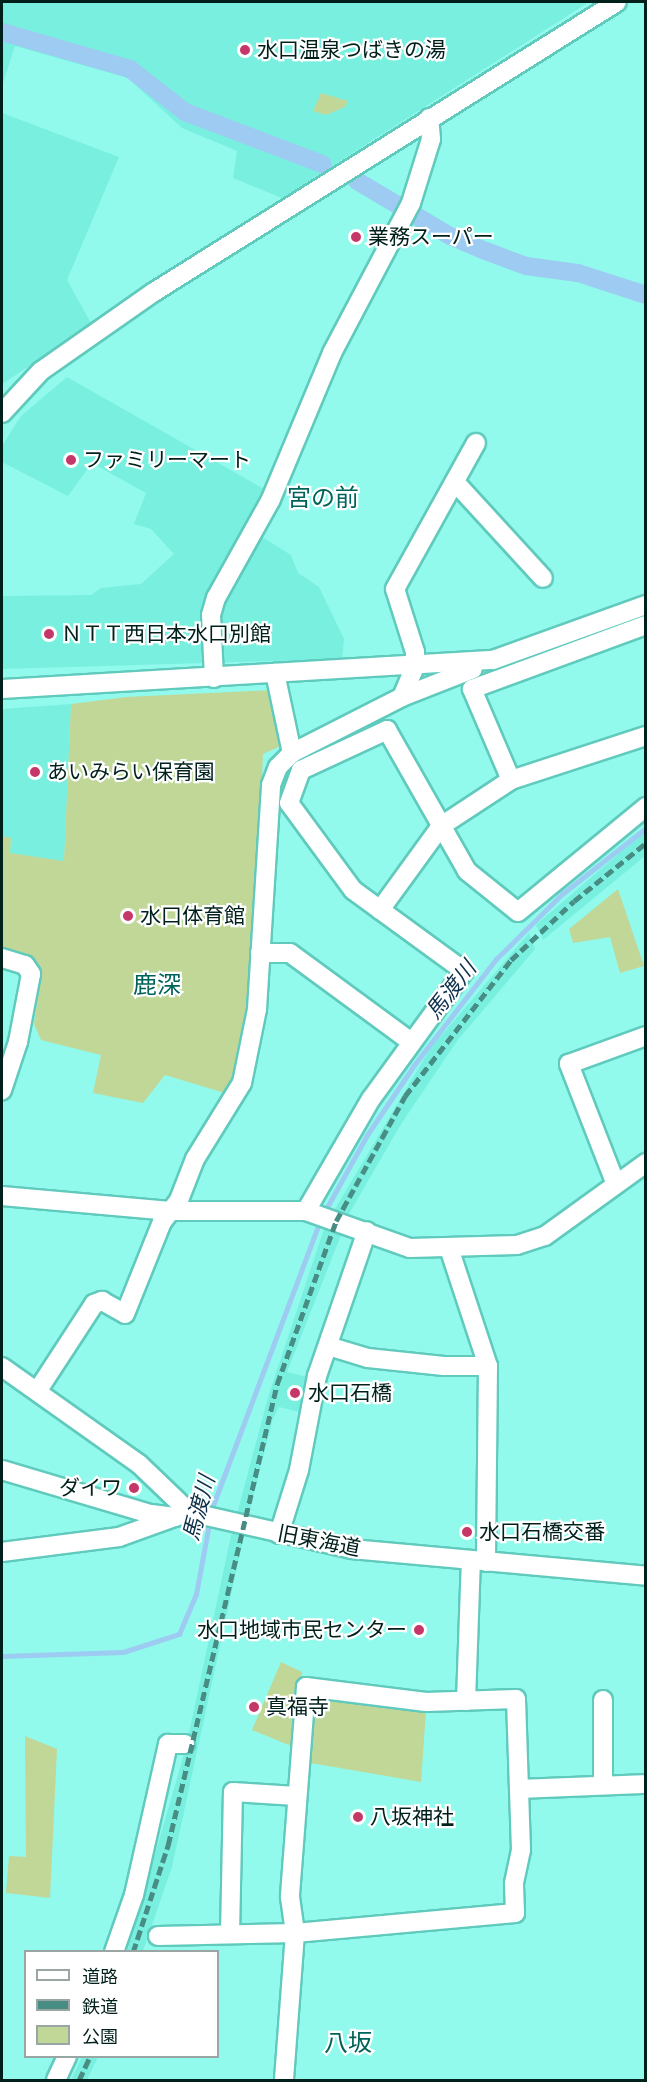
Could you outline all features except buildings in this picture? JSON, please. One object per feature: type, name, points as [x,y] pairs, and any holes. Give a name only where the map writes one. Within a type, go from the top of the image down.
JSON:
[{"type":"street","points":[[2,413],[41,371],[154,292],[617,2]]},
{"type":"street","points":[[214,678],[211,615],[216,598],[271,499],[332,353],[407,210],[431,139],[429,118]]},
{"type":"street","points":[[402,697],[416,667],[395,589],[476,443]]},
{"type":"street","points":[[454,482],[543,578]]},
{"type":"street","points":[[38,1390],[94,1304],[102,1301],[126,1314],[162,1222],[170,1211],[195,1159],[245,1073],[257,1009],[271,785],[278,767],[292,753],[402,697],[493,660],[645,605]]},
{"type":"street","points":[[511,780],[472,688],[645,625]]},
{"type":"street","points":[[2,689],[416,667],[493,660]]},
{"type":"street","points":[[275,673],[292,753]]},
{"type":"street","points":[[306,1211],[371,1099],[464,971],[353,890],[289,803],[301,770],[387,730],[467,872],[518,912],[645,807]]},
{"type":"street","points":[[380,910],[441,826],[511,780],[645,736]]},
{"type":"street","points":[[260,953],[290,953],[411,1042]]},
{"type":"street","points":[[2,958],[25,964],[31,974],[18,1042],[2,1090]]},
{"type":"street","points":[[615,1182],[569,1064],[645,1035]]},
{"type":"street","points":[[2,1196],[170,1211],[306,1211],[410,1248],[517,1245],[544,1236],[615,1182],[645,1163]]},
{"type":"street","points":[[279,1534],[298,1470],[317,1378],[367,1231]]},
{"type":"street","points":[[449,1248],[488,1366],[478,1561],[466,1701]]},
{"type":"street","points":[[328,1346],[369,1358],[488,1366]]},
{"type":"street","points":[[2,1367],[38,1390],[139,1464],[195,1516]]},
{"type":"street","name":"旧東海道","points":[[2,1470],[151,1514],[195,1516],[352,1549],[645,1576]]},
{"type":"street","points":[[2,1552],[119,1537],[195,1516]]},
{"type":"street","points":[[158,1936],[295,1933],[515,1913],[521,1789],[516,1699],[426,1702],[306,1687],[290,1897],[295,1933],[284,2080]]},
{"type":"street","points":[[603,1700],[603,1785]]},
{"type":"street","points":[[115,1950],[134,1894],[168,1744],[185,1744]]},
{"type":"street","points":[[521,1789],[645,1784]]},
{"type":"street","points":[[230,1934],[233,1792],[296,1797]]},
{"type":"street","points":[[56,2080],[66,2058]]},
{"type":"shaded area","points":[[2,2],[589,2],[282,198],[233,178],[237,151],[182,128],[128,78],[15,46],[2,86]]},
{"type":"shaded area","points":[[2,113],[119,157],[67,280],[92,325],[2,384]]},
{"type":"shaded area","points":[[67,377],[278,497],[259,535],[291,555],[298,573],[319,587],[344,639],[342,659],[2,669],[2,596],[91,595],[101,588],[141,584],[174,554],[151,529],[134,524],[146,493],[92,463],[68,496],[2,462],[2,446],[21,416]]},
{"type":"shaded area","name":"あいみらい保育園","points":[[71,704],[64,862],[10,853],[11,838],[2,836],[2,709]]},
{"type":"shaded area","points":[[645,831],[645,856],[543,940],[536,925]]},
{"type":"shaded area","points":[[529,933],[535,949],[457,1041],[401,1124],[346,1219],[332,1214],[430,1049]]},
{"type":"shaded area","points":[[325,1226],[343,1230],[287,1372],[307,1377],[299,1412],[279,1407],[273,1418],[247,1521],[236,1518],[269,1394]]},
{"type":"shaded area","points":[[232,1531],[244,1535],[172,1867],[143,1950],[128,1950],[186,1747]]},
{"type":"shaded area","points":[[82,2058],[98,2058],[87,2080],[71,2080]]},
{"type":"green space","points":[[321,93],[348,101],[345,107],[326,115],[313,111]]},
{"type":"green space","name":"水口体育館","points":[[274,690],[285,744],[263,754],[252,1023],[228,1094],[165,1075],[143,1103],[93,1093],[101,1055],[41,1040],[34,1024],[40,983],[31,958],[2,953],[2,836],[11,838],[10,853],[64,861],[71,704],[126,697]]},
{"type":"green space","points":[[618,889],[644,966],[620,973],[610,937],[573,943],[569,929]]},
{"type":"green space","points":[[281,1662],[302,1672],[296,1748],[252,1730]]},
{"type":"green space","points":[[316,1692],[426,1711],[421,1782],[305,1762],[310,1697]]},
{"type":"green space","points":[[25,1736],[57,1749],[50,1898],[6,1893],[9,1856],[26,1857]]},
{"type":"waterway","points":[[2,32],[130,69],[185,112],[322,164]]},
{"type":"waterway","points":[[357,181],[450,236],[486,251],[526,266],[578,273],[646,295]]},
{"type":"waterway","name":"馬渡川","points":[[326,1209],[367,1135],[414,1065],[496,959],[562,894],[646,828]]},
{"type":"waterway","name":"馬渡川","points":[[2,1656],[123,1652],[179,1634],[196,1594],[212,1508],[319,1223]]},
{"type":"railway","points":[[134,1950],[168,1845],[277,1384],[336,1221],[405,1096],[511,960],[574,901],[646,843]]},
{"type":"railway","points":[[79,2080],[89,2058]]},
{"type":"place","name":"水口温泉つばきの湯","points":[[245,50]]},
{"type":"place","name":"業務スーパー","points":[[356,237]]},
{"type":"place","name":"ファミリーマート","points":[[71,460]]},
{"type":"place","name":"ＮＴＴ西日本水口別館","points":[[49,634]]},
{"type":"place","name":"あいみらい保育園","points":[[35,772]]},
{"type":"place","name":"水口体育館","points":[[128,916]]},
{"type":"place","name":"水口石橋","points":[[295,1393]]},
{"type":"place","name":"ダイワ","points":[[134,1488]]},
{"type":"place","name":"水口石橋交番","points":[[467,1532]]},
{"type":"place","name":"水口地域市民センター","points":[[419,1630]]},
{"type":"place","name":"真福寺","points":[[254,1707]]},
{"type":"place","name":"八坂神社","points":[[358,1817]]},
{"type":"district","name":"宮の前","points":[[323,498]]},
{"type":"district","name":"鹿深","points":[[157,985]]},
{"type":"district","name":"八坂","points":[[348,2043]]}]
